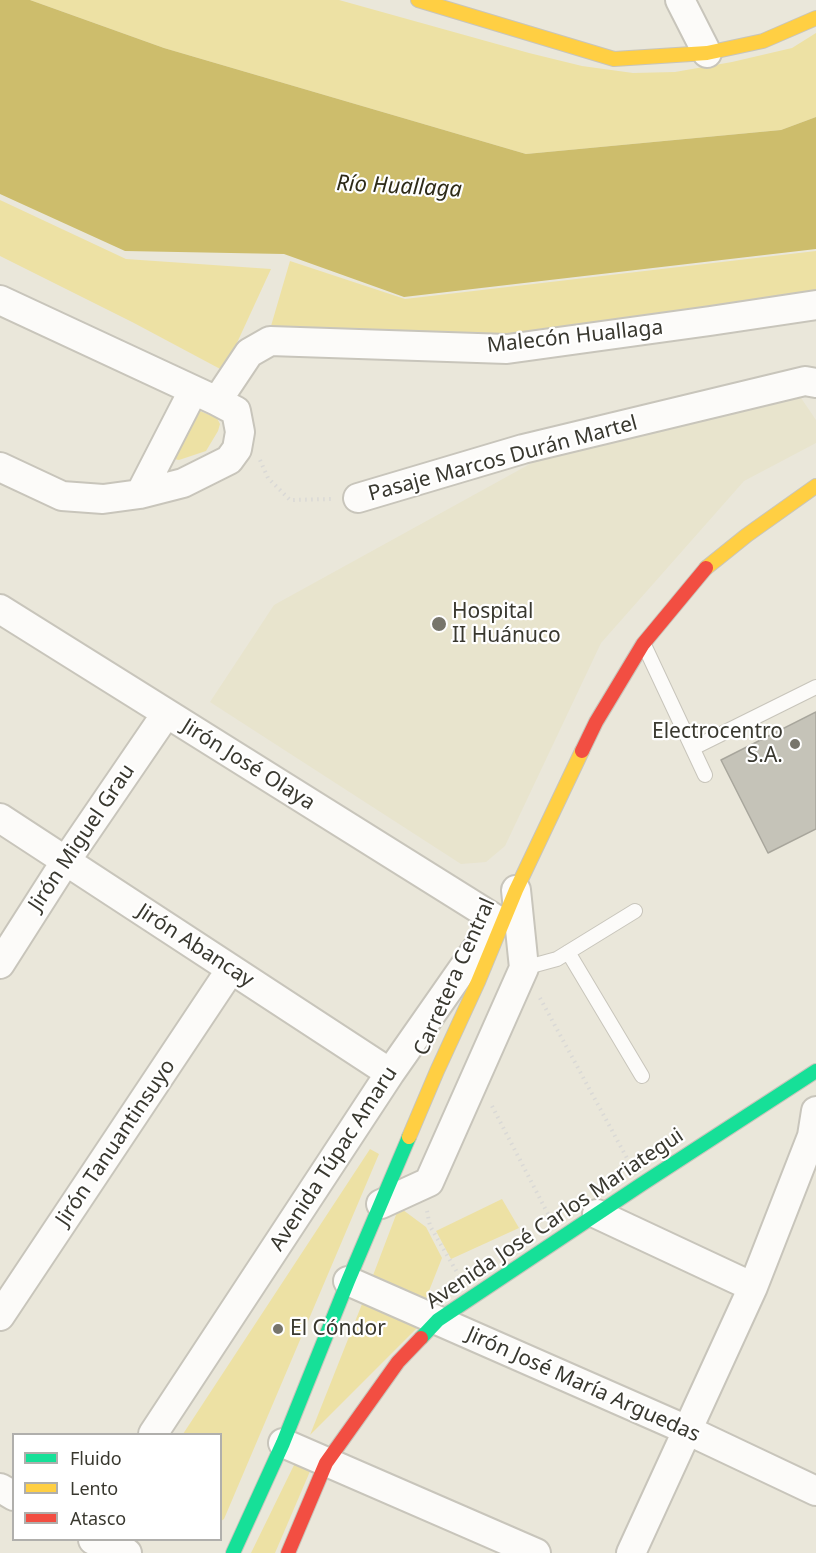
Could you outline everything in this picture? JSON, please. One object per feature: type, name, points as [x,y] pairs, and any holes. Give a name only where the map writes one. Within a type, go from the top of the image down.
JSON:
[{"type":"main road","points":[[418,0],[614,59],[707,53],[764,41],[816,18]]},
{"type":"main road","name":"Carretera Central","points":[[233,1553],[283,1443],[348,1281],[516,890],[596,722],[644,644],[705,569],[747,535],[816,486]]},
{"type":"main road","name":"Avenida José Carlos Mariategui","points":[[288,1553],[326,1463],[398,1362],[438,1320],[816,1071]]},
{"type":"street","points":[[680,0],[707,53]]},
{"type":"street","points":[[0,300],[215,401],[240,432],[237,449],[229,460],[183,483],[140,494],[103,499],[62,496],[0,467]]},
{"type":"street","name":"Malecón Huallaga","points":[[140,494],[215,401],[249,353],[270,341],[507,349],[816,305]]},
{"type":"street","name":"Pasaje Marcos Durán Martel","points":[[358,498],[523,449],[805,381],[816,383]]},
{"type":"street","name":"Jirón José Olaya","points":[[0,609],[497,920]]},
{"type":"street","name":"Jirón Miguel Grau","points":[[0,964],[65,862],[166,714]]},
{"type":"street","name":"Jirón Abancay","points":[[0,818],[390,1073]]},
{"type":"street","points":[[381,1204],[429,1182],[524,968],[516,890]]},
{"type":"street","name":"Avenida Túpac Amaru","points":[[154,1433],[390,1073],[516,890]]},
{"type":"street","name":"Jirón Tanuantinsuyo","points":[[0,1316],[231,969]]},
{"type":"street","points":[[632,1553],[753,1287],[815,1128]]},
{"type":"street","points":[[597,1214],[753,1287]]},
{"type":"street","name":"Jirón José María Arguedas","points":[[348,1281],[687,1430],[816,1491]]},
{"type":"street","points":[[283,1443],[536,1553]]},
{"type":"street","points":[[98,1541],[127,1553]]},
{"type":"lane","points":[[644,644],[705,775]]},
{"type":"lane","points":[[693,748],[816,687]]},
{"type":"lane","points":[[524,968],[557,959],[635,911]]},
{"type":"lane","points":[[568,952],[642,1076]]},
{"type":"path","name":"Pasaje Marcos Durán Martel","points":[[259,459],[268,478],[290,500],[358,498]]},
{"type":"path","points":[[524,968],[642,1184]]},
{"type":"path","points":[[477,1076],[561,1238]]},
{"type":"path","points":[[429,1182],[427,1210],[430,1226],[472,1298]]},
{"type":"shaded area","points":[[30,0],[339,0],[529,53],[582,66],[633,73],[675,72],[732,62],[792,48],[816,33],[816,117],[781,130],[526,154],[164,48]]},
{"type":"shaded area","points":[[0,200],[126,259],[271,269],[224,371],[0,256]]},
{"type":"shaded area","points":[[816,251],[816,305],[473,341],[271,326],[290,261],[405,299]]},
{"type":"shaded area","name":"Hospital II Huánuco","points":[[797,392],[816,420],[816,443],[744,481],[601,643],[505,846],[486,862],[461,864],[210,702],[274,605],[539,459]]},
{"type":"shaded area","points":[[195,409],[217,418],[220,424],[218,431],[206,451],[179,460],[169,458]]},
{"type":"shaded area","points":[[370,1149],[379,1154],[222,1520],[222,1433],[184,1433]]},
{"type":"shaded area","points":[[502,1199],[519,1228],[451,1259],[436,1231]]},
{"type":"shaded area","points":[[399,1207],[426,1227],[442,1258],[425,1301],[372,1278]]},
{"type":"shaded area","points":[[362,1304],[420,1325],[310,1435]]},
{"type":"shaded area","points":[[295,1463],[311,1469],[275,1553],[251,1553]]},
{"type":"water","name":"Río Huallaga","points":[[0,0],[30,0],[164,48],[526,154],[781,130],[816,117],[816,249],[404,297],[284,254],[125,251],[0,194]]},
{"type":"building","points":[[816,712],[816,829],[768,853],[721,760]]},
{"type":"traffic: fast","points":[[421,1338],[438,1320],[816,1071]]},
{"type":"traffic: fast","points":[[233,1553],[283,1443],[409,1137]]},
{"type":"traffic: slow","points":[[418,0],[614,59],[707,53],[763,41],[816,18]]},
{"type":"traffic: slow","points":[[706,568],[747,535],[816,486]]},
{"type":"traffic: slow","points":[[409,1137],[516,890],[582,751]]},
{"type":"traffic: jam","points":[[582,751],[596,722],[643,644],[706,568]]},
{"type":"traffic: jam","points":[[288,1553],[326,1463],[398,1362],[421,1338]]},
{"type":"place","name":"Hospital II Huánuco","points":[[439,624]]},
{"type":"place","name":"Electrocentro S.A.","points":[[795,744]]},
{"type":"place","name":"El Cóndor","points":[[278,1329]]}]
